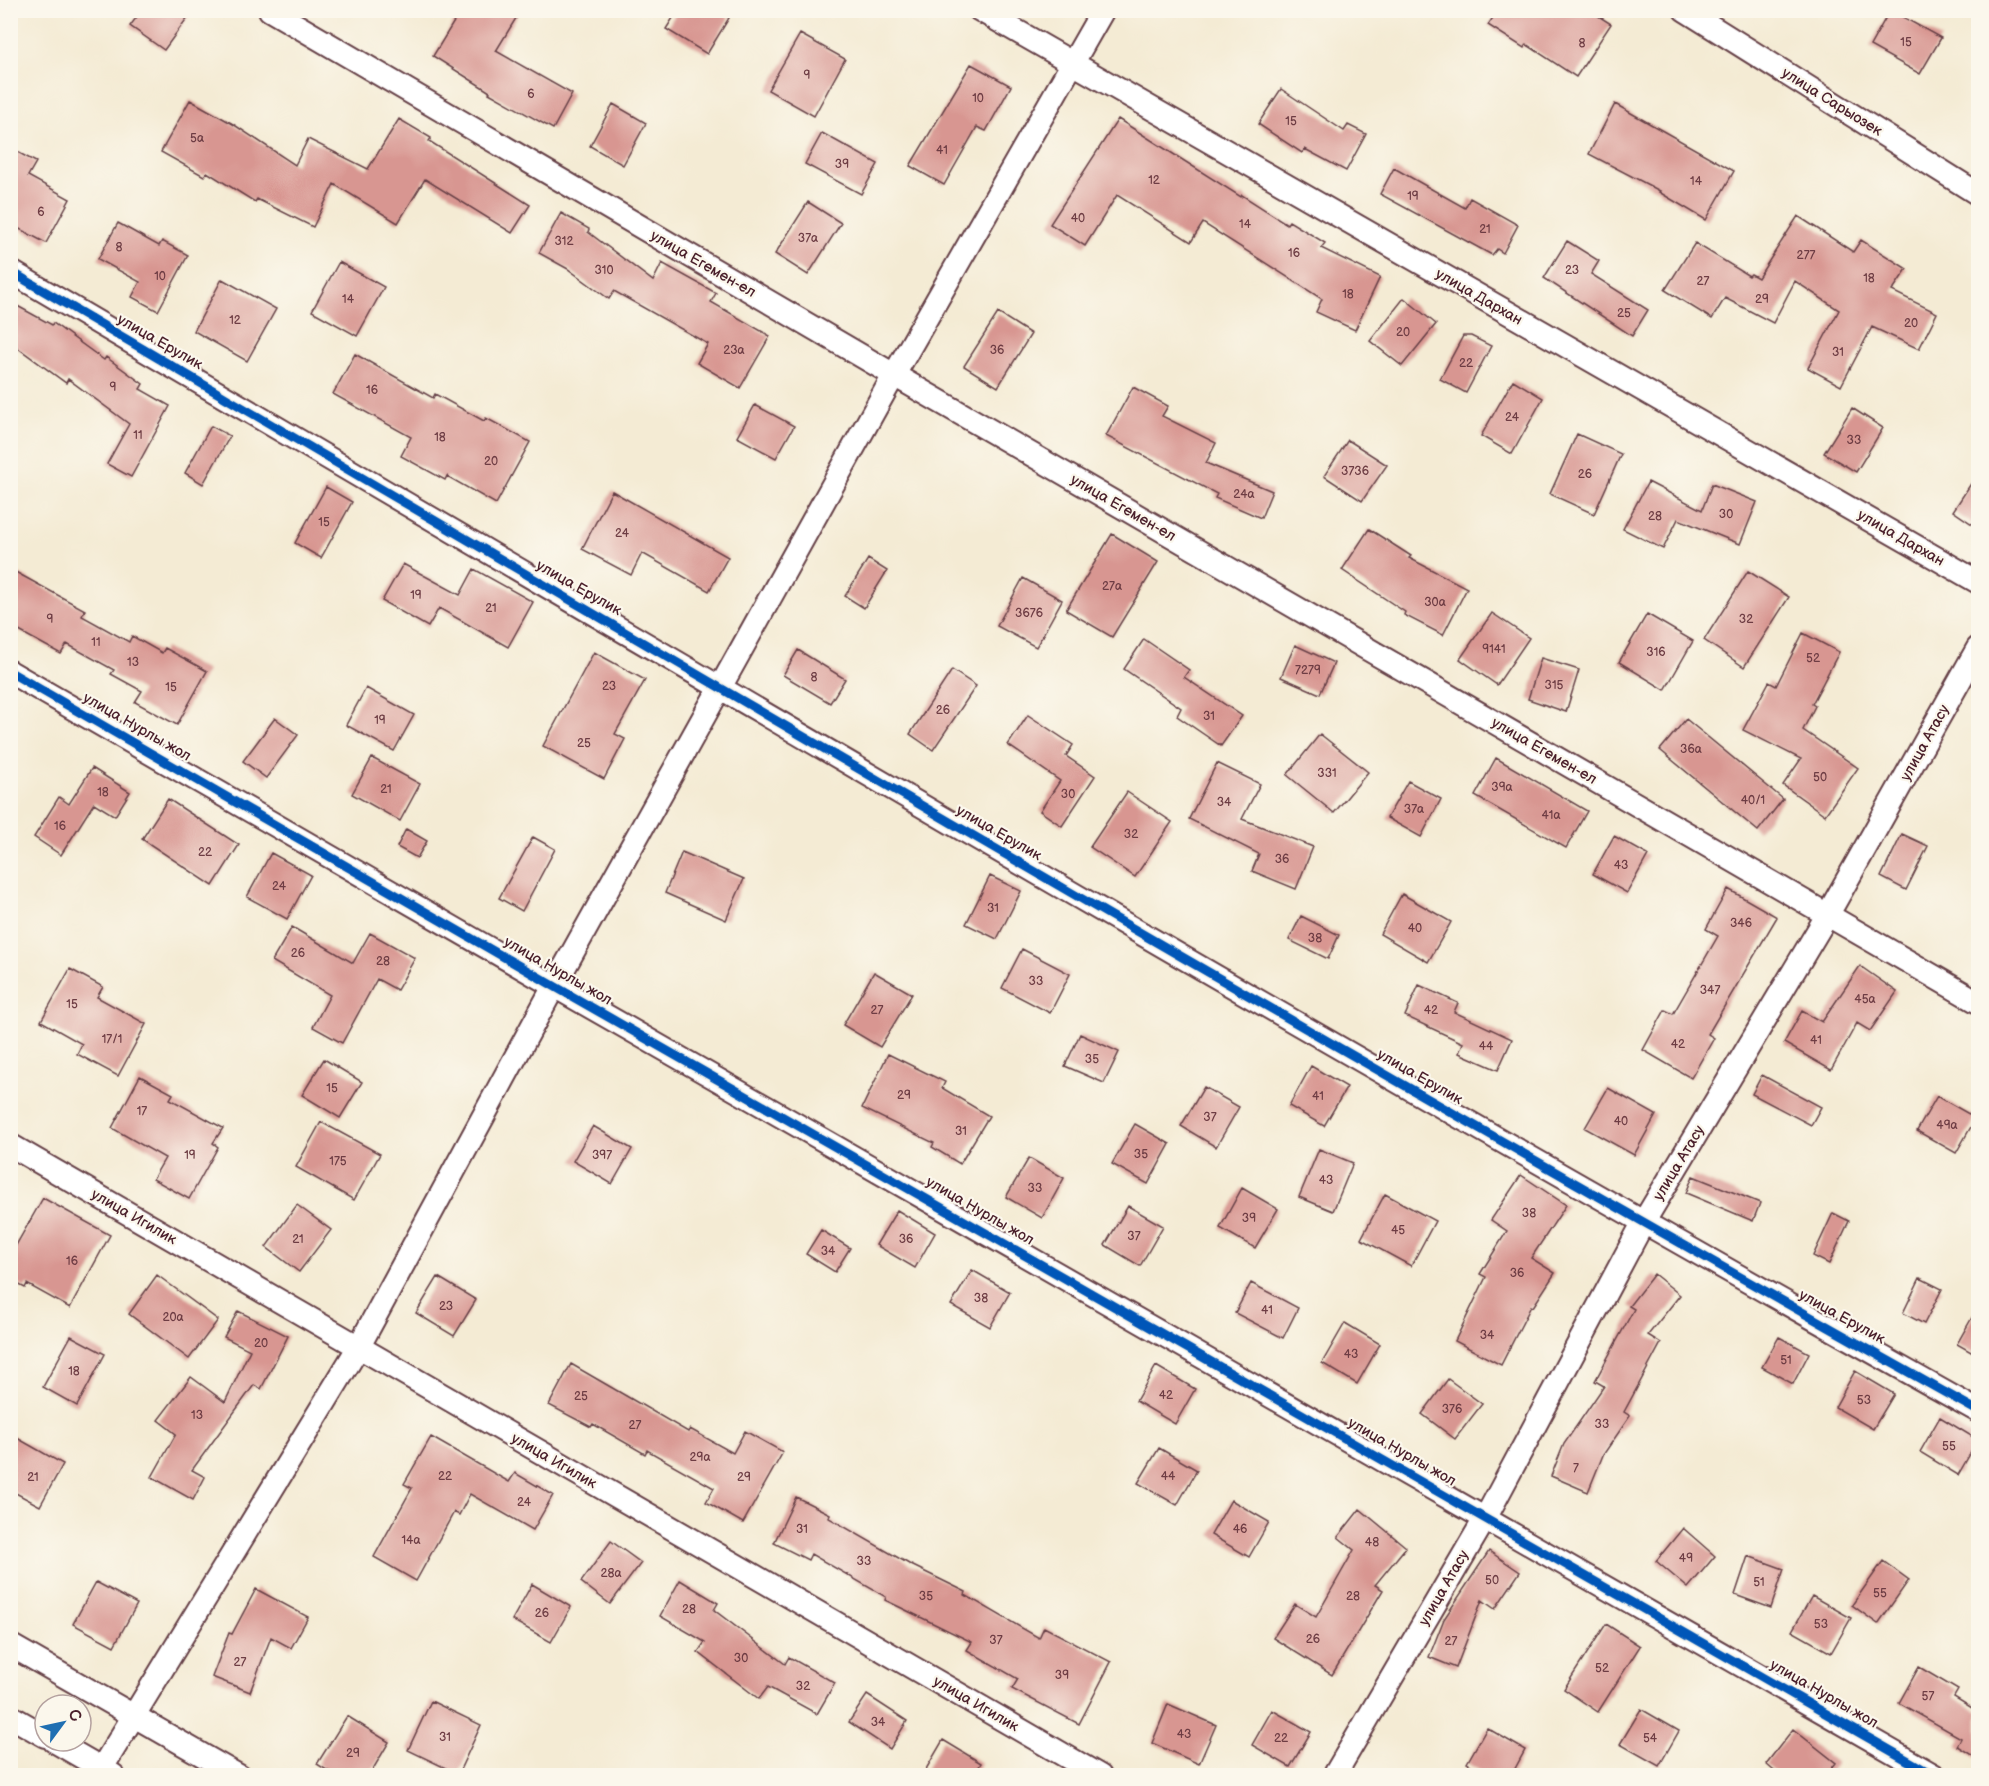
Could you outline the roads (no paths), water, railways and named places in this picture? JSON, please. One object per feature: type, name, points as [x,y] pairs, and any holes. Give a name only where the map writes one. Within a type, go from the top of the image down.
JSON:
[{"type":"street","name":"улица Егемен-ел","points":[[270,10],[894,375],[1978,1002]]},
{"type":"street","name":"улица Дархан","points":[[980,10],[1978,582]]},
{"type":"street","points":[[73,1753],[104,1773],[134,1716],[358,1348],[554,986],[894,375],[1103,10]]},
{"type":"street","name":"улица Сарыозек","points":[[1685,10],[1978,194]]},
{"type":"street","name":"улица Ерулик","points":[[10,271],[721,689],[1643,1223],[1978,1411]]},
{"type":"street","name":"улица Атасу","points":[[1334,1776],[1485,1517],[1643,1223],[1828,914],[1978,648]]},
{"type":"street","name":"улица Нурлы жол","points":[[10,672],[1935,1776]]},
{"type":"street","name":"улица Игилик","points":[[10,1145],[1100,1776]]},
{"type":"street","points":[[10,1645],[239,1776]]},
{"type":"street","points":[[10,1716],[33,1729]]}]
